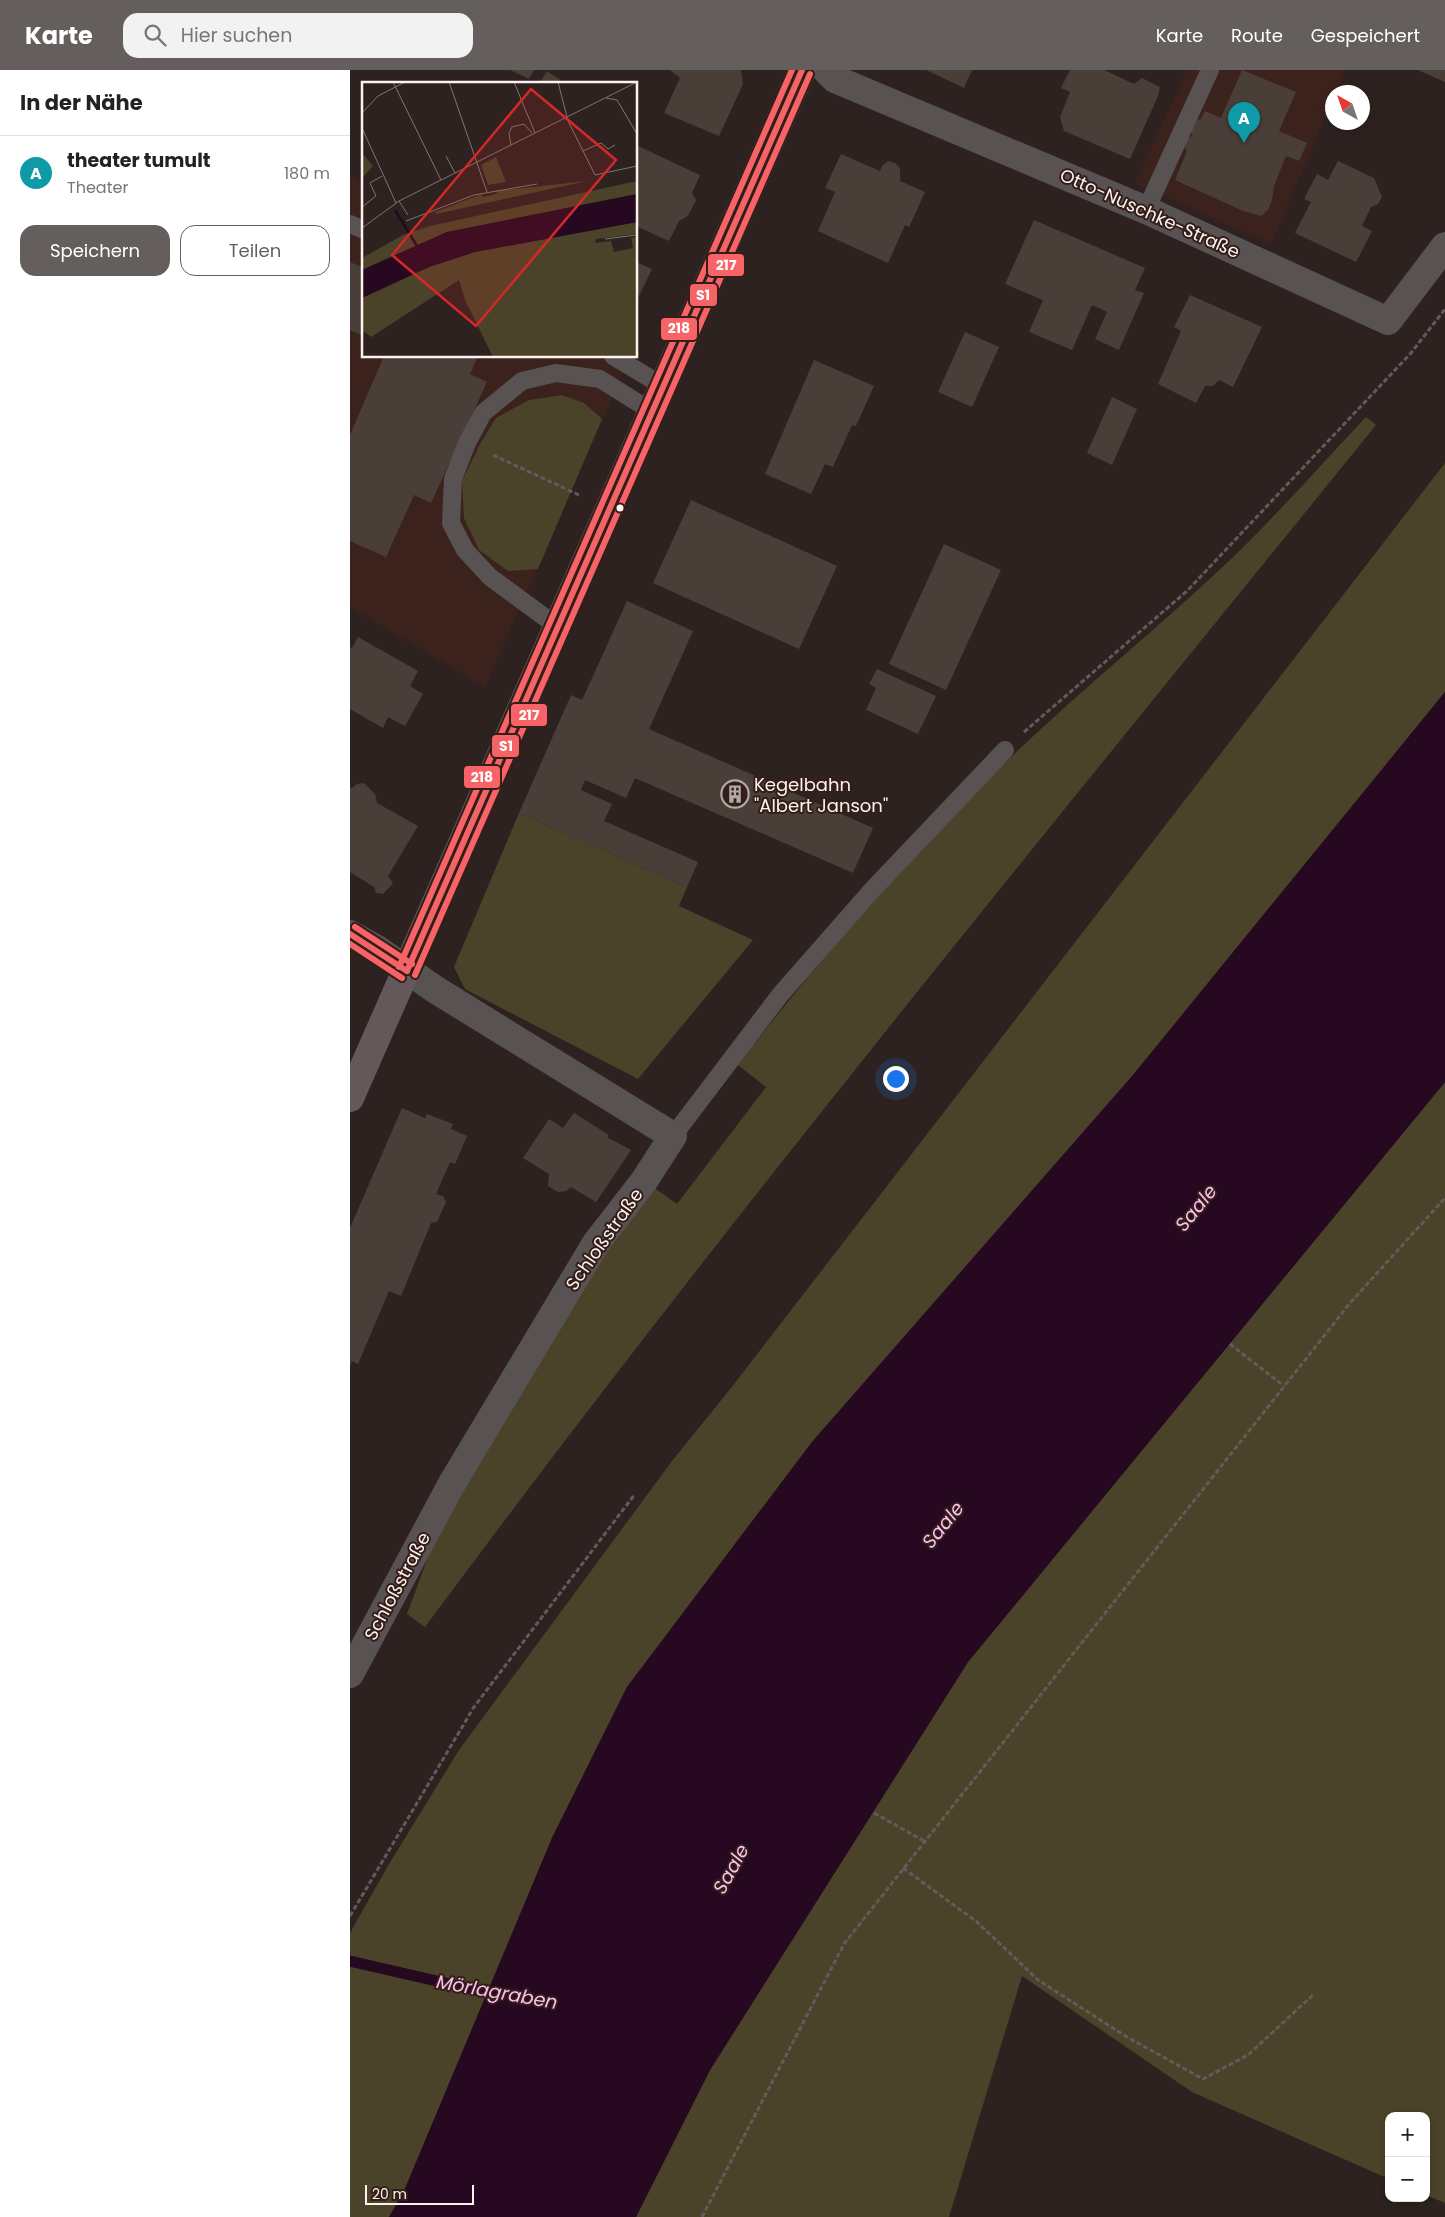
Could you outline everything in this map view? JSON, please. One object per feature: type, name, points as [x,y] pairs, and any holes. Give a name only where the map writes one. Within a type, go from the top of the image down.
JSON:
[{"type":"main road","points":[[350,1098],[802,70]]},
{"type":"street","name":"Otto-Nuschke-Straße","points":[[826,70],[835,79],[1146,210],[1388,321],[1445,246]]},
{"type":"street","points":[[350,934],[673,1136]]},
{"type":"street","name":"Schloßstraße","points":[[350,1674],[452,1485],[586,1259],[644,1180],[673,1136]]},
{"type":"lane","points":[[1146,210],[1210,70]]},
{"type":"lane","points":[[350,224],[362,229]]},
{"type":"lane","points":[[616,358],[663,386]]},
{"type":"lane","points":[[558,627],[490,576],[465,550],[451,524],[454,479],[467,443],[483,413],[522,382],[556,373],[600,379],[651,410]]},
{"type":"lane","points":[[673,1136],[780,995],[872,890],[1005,750]]},
{"type":"path","points":[[1005,750],[1035,721],[1187,591],[1407,357],[1445,309]]},
{"type":"path","points":[[1400,354],[1407,357]]},
{"type":"path","points":[[467,443],[578,496]]},
{"type":"path","points":[[702,2217],[844,1944],[1350,1303],[1445,1198]]},
{"type":"path","points":[[1230,1344],[1284,1386]]},
{"type":"path","points":[[350,1916],[474,1707],[635,1494]]},
{"type":"path","points":[[874,1813],[924,1841]]},
{"type":"path","points":[[903,1868],[977,1922],[1038,1980],[1127,2038],[1203,2079],[1248,2055],[1314,1994]]},
{"type":"shaded area","points":[[1187,70],[1346,70],[1340,85],[1325,85],[1325,118],[1271,244],[1135,183]]},
{"type":"shaded area","points":[[350,175],[362,183],[362,358],[630,358],[485,687],[350,607]]},
{"type":"shaded area","points":[[562,395],[584,403],[602,419],[538,569],[508,571],[479,550],[464,518],[462,481],[481,442],[496,418],[529,400]]},
{"type":"shaded area","points":[[1366,417],[1376,425],[1014,871],[775,1171],[540,1474],[425,1627],[407,1614],[442,1519],[605,1253],[650,1185],[677,1204],[766,1087],[738,1065],[766,1028],[856,921],[983,785],[1039,730],[1235,555]]},
{"type":"shaded area","points":[[1445,463],[1445,692],[1133,1075],[812,1442],[627,1687],[552,1838],[404,2191],[389,2217],[350,2217],[350,1933],[389,1864],[459,1750],[672,1461],[731,1388]]},
{"type":"shaded area","points":[[519,813],[687,887],[679,906],[753,940],[638,1079],[465,989],[454,967]]},
{"type":"shaded area","points":[[1445,1082],[1445,2203],[1430,2197],[1430,2112],[1385,2112],[1385,2177],[1192,2092],[1022,1976],[949,2217],[636,2217],[710,2070],[968,1662]]},
{"type":"water","name":"Saale","points":[[1445,692],[1445,1082],[968,1662],[710,2070],[636,2217],[389,2217],[404,2191],[552,1838],[627,1687],[812,1442],[1133,1075]]},
{"type":"building","points":[[510,70],[534,70],[529,79]]},
{"type":"building","points":[[670,70],[741,70],[743,84],[719,136],[664,113],[680,78]]},
{"type":"building","points":[[926,70],[972,70],[964,88]]},
{"type":"building","points":[[1070,70],[1104,70],[1134,84],[1142,78],[1160,87],[1158,96],[1130,159],[1064,131],[1060,117],[1070,92],[1061,88]]},
{"type":"building","points":[[1242,70],[1296,92],[1279,131],[1307,143],[1299,161],[1286,156],[1274,186],[1268,210],[1261,216],[1243,211],[1175,180],[1187,151],[1181,143],[1192,136],[1191,120],[1201,119],[1205,111],[1221,118]]},
{"type":"building","points":[[1418,70],[1445,70],[1445,82]]},
{"type":"building","points":[[547,71],[563,82],[540,82]]},
{"type":"building","points":[[638,146],[700,175],[692,193],[696,200],[688,216],[679,221],[669,241],[638,227]]},
{"type":"building","points":[[841,154],[880,171],[882,166],[888,161],[895,163],[900,168],[900,181],[925,192],[909,227],[905,225],[888,263],[818,231],[835,192],[825,188]]},
{"type":"building","points":[[1338,161],[1374,178],[1382,197],[1378,204],[1371,207],[1362,226],[1372,231],[1356,262],[1295,233],[1311,202],[1304,199],[1317,174],[1328,180]]},
{"type":"building","points":[[1034,220],[1145,268],[1135,290],[1144,293],[1119,350],[1095,339],[1107,312],[1092,305],[1072,350],[1029,332],[1043,300],[1005,284]]},
{"type":"building","points":[[350,262],[362,267],[362,335],[350,330]]},
{"type":"building","points":[[638,263],[652,269],[638,298]]},
{"type":"building","points":[[1190,295],[1262,327],[1233,387],[1219,380],[1213,386],[1205,386],[1196,403],[1158,384],[1181,331],[1174,327]]},
{"type":"building","points":[[965,332],[999,347],[972,407],[938,392]]},
{"type":"building","points":[[383,358],[477,358],[470,374],[487,382],[431,503],[414,495],[386,557],[350,541],[350,435]]},
{"type":"building","points":[[814,360],[874,386],[856,426],[852,425],[833,467],[825,464],[811,494],[765,474]]},
{"type":"building","points":[[1112,397],[1137,409],[1112,465],[1087,453]]},
{"type":"building","points":[[691,500],[837,566],[799,649],[653,583]]},
{"type":"building","points":[[944,544],[1001,570],[946,690],[889,664]]},
{"type":"building","name":"Kegelbahn \"Albert Janson\"","points":[[627,601],[693,631],[649,729],[873,828],[853,873],[635,778],[626,798],[585,780],[581,790],[612,804],[604,821],[698,862],[687,887],[519,813],[571,695],[582,700]]},
{"type":"building","points":[[358,637],[418,671],[410,686],[423,694],[405,726],[388,717],[383,728],[350,709],[350,647],[352,648]]},
{"type":"building","points":[[877,669],[936,696],[918,734],[866,710],[876,688],[869,684]]},
{"type":"building","points":[[364,783],[375,794],[377,803],[418,826],[388,876],[393,883],[383,894],[376,893],[374,887],[350,872],[350,787],[352,788],[357,784]]},
{"type":"building","points":[[402,1108],[425,1118],[427,1114],[453,1124],[451,1129],[467,1136],[455,1164],[450,1162],[436,1194],[443,1196],[446,1202],[437,1222],[431,1223],[401,1296],[389,1291],[358,1364],[352,1361],[350,1366],[350,1228]]},
{"type":"building","points":[[574,1113],[609,1135],[607,1137],[631,1150],[596,1202],[571,1187],[566,1191],[558,1192],[548,1186],[549,1174],[523,1158],[549,1119],[563,1128]]},
{"type":"waterway","name":"Mörlagraben","points":[[350,1961],[502,1996]]},
{"type":"transit line","name":"218","points":[[399,967],[792,70]]},
{"type":"transit line","name":"S1","points":[[407,971],[802,70]]},
{"type":"transit line","name":"217","points":[[415,975],[810,74]]},
{"type":"transit line","name":"218","points":[[355,927],[412,964]]},
{"type":"transit line","name":"S1","points":[[350,934],[407,971]]},
{"type":"transit line","name":"217","points":[[350,944],[402,978]]},
{"type":"place","name":"theater tumult","points":[[1244,143]]},
{"type":"place","name":"Kegelbahn \"Albert Janson\"","points":[[735,794]]}]
